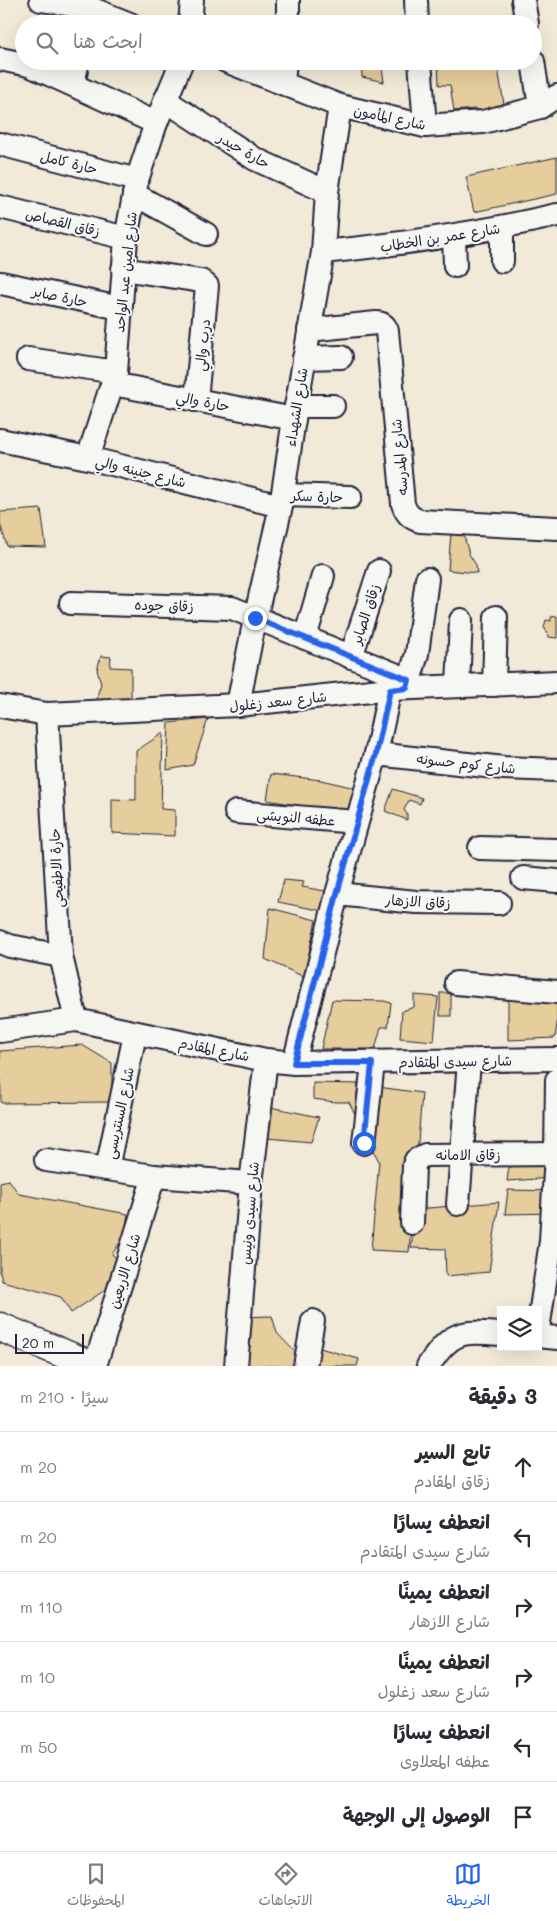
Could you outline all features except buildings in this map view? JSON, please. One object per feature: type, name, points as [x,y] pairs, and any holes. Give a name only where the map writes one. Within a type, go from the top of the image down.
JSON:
[{"type":"main road","points":[[0,1326],[94,1366]]},
{"type":"street","points":[[41,0],[102,15]]},
{"type":"street","points":[[191,15],[192,0]]},
{"type":"street","points":[[288,0],[288,15]]},
{"type":"street","points":[[416,0],[417,15]]},
{"type":"street","points":[[523,0],[526,15]]},
{"type":"street","points":[[0,59],[15,62]]},
{"type":"street","points":[[41,70],[156,123]]},
{"type":"street","points":[[73,84],[76,70]]},
{"type":"street","name":"شارع امين عبد الواحد","points":[[88,458],[114,378],[126,238],[135,187],[156,123],[178,70]]},
{"type":"street","name":"شارع المأمون","points":[[248,70],[340,106],[425,126],[483,122],[548,102]]},
{"type":"street","points":[[283,84],[284,70]]},
{"type":"street","points":[[421,70],[425,126]]},
{"type":"street","points":[[536,70],[548,102]]},
{"type":"street","name":"حارة حيدر","points":[[165,100],[255,160],[327,192]]},
{"type":"street","name":"شارع الشهداء","points":[[238,706],[255,618],[282,500],[323,252],[327,192],[340,106]]},
{"type":"street","name":"حارة كامل","points":[[0,144],[135,187],[206,234]]},
{"type":"street","name":"زقاق القصاص","points":[[0,206],[126,238]]},
{"type":"street","name":"شارع عمر بن الخطاب","points":[[323,252],[381,256],[454,236],[502,228],[557,215]]},
{"type":"street","points":[[502,228],[502,261]]},
{"type":"street","points":[[454,236],[455,266]]},
{"type":"street","name":"درب والي","points":[[123,269],[201,281],[207,286],[196,400]]},
{"type":"street","name":"حارة صابر","points":[[1,283],[120,308]]},
{"type":"street","name":"شارع المدرسه","points":[[309,330],[381,323],[388,331],[403,504],[406,512],[412,518],[420,521],[557,528]]},
{"type":"street","points":[[304,358],[341,357]]},
{"type":"street","name":"حارة والي","points":[[28,359],[114,378],[196,400],[295,413],[333,406]]},
{"type":"street","name":"شارع جنينه والي","points":[[0,440],[282,500]]},
{"type":"street","name":"حارة سكر","points":[[282,500],[350,497]]},
{"type":"street","name":"زقاق الصابر","points":[[351,657],[380,571]]},
{"type":"street","points":[[305,638],[323,576]]},
{"type":"street","points":[[294,1063],[356,822],[376,754],[402,686],[417,654],[427,579]]},
{"type":"street","name":"زقاق جوده","points":[[70,603],[232,608],[351,657],[402,686]]},
{"type":"street","points":[[494,685],[496,616]]},
{"type":"street","points":[[458,686],[461,620]]},
{"type":"street","name":"شارع سعد زغلول","points":[[0,706],[47,714],[238,706],[402,686],[557,682]]},
{"type":"street","name":"حارة الاطفيحى","points":[[47,714],[61,956],[76,1020]]},
{"type":"street","name":"شارع كوم حسونه","points":[[376,754],[504,768],[557,770]]},
{"type":"street","name":"عطفه النويشى","points":[[236,812],[356,822]]},
{"type":"street","points":[[480,848],[557,850]]},
{"type":"street","points":[[523,878],[557,881]]},
{"type":"street","name":"زقاق الازهار","points":[[337,894],[416,902],[499,903]]},
{"type":"street","points":[[0,942],[10,946],[61,956]]},
{"type":"street","points":[[456,983],[557,992]]},
{"type":"street","points":[[0,1031],[76,1020]]},
{"type":"street","name":"شارع المقادم","points":[[76,1020],[135,1034],[266,1060],[294,1063]]},
{"type":"street","name":"شارع السنتريسى","points":[[135,1034],[107,1169],[154,1176],[251,1183]]},
{"type":"street","name":"شارع سيدى المتقادم","points":[[294,1063],[557,1059]]},
{"type":"street","name":"شارع سيدى ونيس","points":[[236,1366],[251,1183],[266,1060]]},
{"type":"street","points":[[458,1204],[469,1061]]},
{"type":"street","points":[[364,1143],[372,1063]]},
{"type":"street","points":[[541,1306],[550,1241],[556,1154],[557,1080]]},
{"type":"street","name":"زقاق الامانه","points":[[412,1223],[414,1165],[416,1160],[425,1154],[556,1154]]},
{"type":"street","points":[[46,1160],[107,1169]]},
{"type":"street","name":"شارع الاربعين","points":[[94,1366],[154,1176]]},
{"type":"street","points":[[305,1366],[313,1321]]},
{"type":"street","points":[[428,1366],[441,1347],[451,1338],[463,1333],[497,1334]]},
{"type":"street","points":[[542,1336],[557,1338]]},
{"type":"route","points":[[255,618],[409,680],[407,688],[390,690],[376,754],[337,894],[294,1063],[372,1063],[364,1143]]}]
